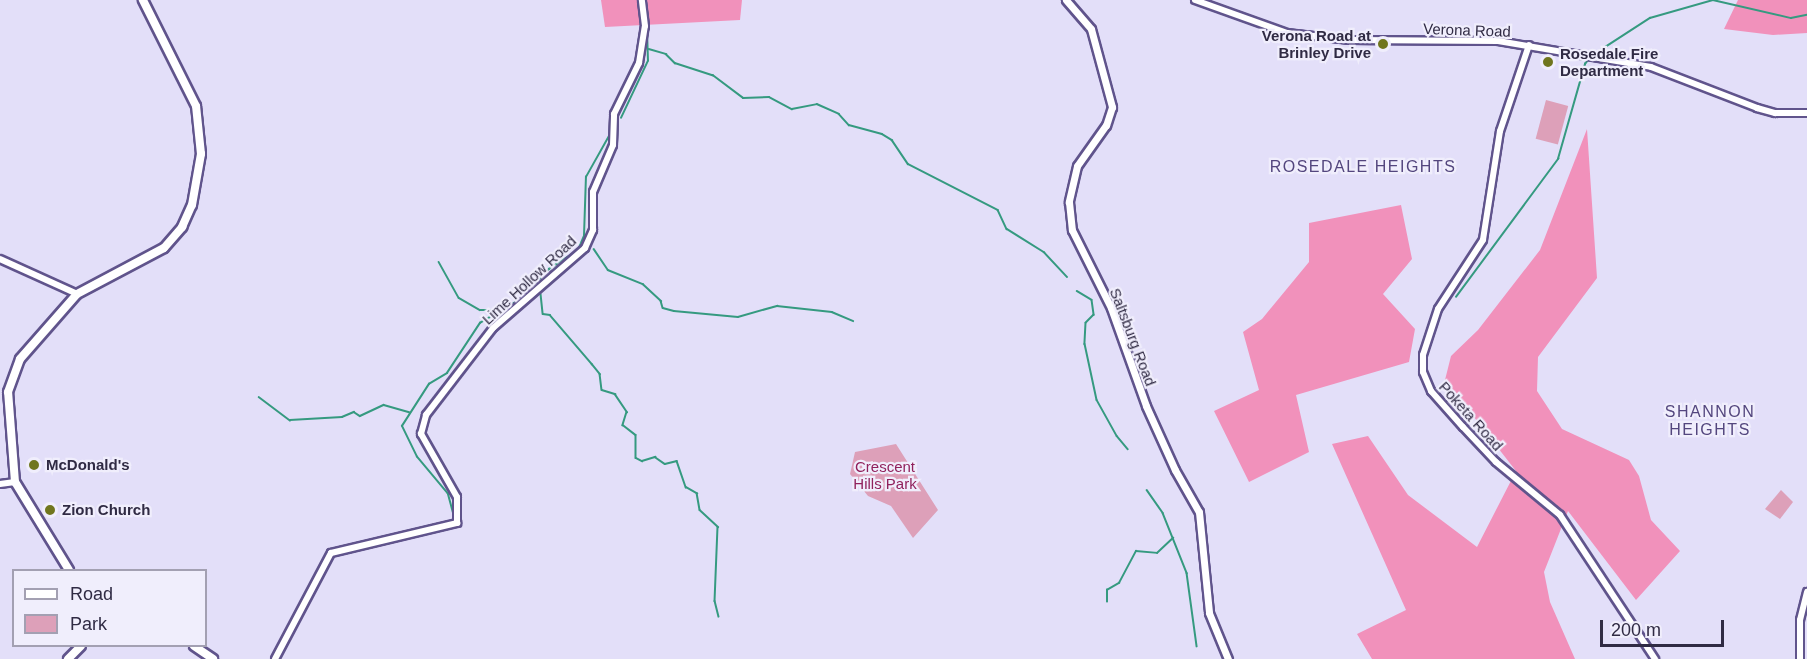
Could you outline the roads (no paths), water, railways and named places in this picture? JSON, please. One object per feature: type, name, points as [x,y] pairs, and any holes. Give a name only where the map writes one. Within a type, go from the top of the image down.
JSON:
[{"type":"main road","points":[[68,569],[34,519],[15,482],[8,406],[14,372],[30,345],[77,294],[164,248],[182,227],[196,193],[201,154],[196,106],[142,0]]},
{"type":"main road","name":"Saltsburg Road","points":[[1066,0],[1091,29],[1112,107],[1106,125],[1077,166],[1069,202],[1072,230],[1111,308],[1146,406],[1174,470],[1199,512],[1209,613],[1228,659]]},
{"type":"main road","points":[[68,659],[79,647]]},
{"type":"main road","points":[[75,659],[85,647]]},
{"type":"main road","points":[[197,647],[213,659]]},
{"type":"street","name":"Lime Hollow Road","points":[[275,659],[331,553],[457,523],[457,498],[421,434],[426,416],[493,328],[585,248],[593,230],[593,192],[613,145],[615,114],[639,63],[645,26],[642,0]]},
{"type":"street","name":"Verona Road","points":[[1195,0],[1287,33],[1350,40],[1477,40],[1529,45],[1671,74],[1775,113],[1807,113]]},
{"type":"street","name":"Poketa Road","points":[[1529,45],[1500,132],[1483,240],[1438,309],[1423,355],[1423,372],[1431,391],[1496,462],[1560,515],[1655,659]]},
{"type":"street","points":[[0,259],[77,294]]},
{"type":"street","points":[[0,484],[15,482]]},
{"type":"street","points":[[1800,659],[1800,620],[1807,592]]},
{"type":"waterway","points":[[621,118],[648,61],[646,0]]},
{"type":"waterway","points":[[1593,55],[1650,18],[1713,0],[1791,18],[1807,15]]},
{"type":"waterway","points":[[649,49],[666,54],[675,63],[713,75],[743,98],[769,97],[792,109],[817,104],[839,114],[849,125],[882,134],[892,140],[908,164],[998,210],[1007,229],[1044,252],[1067,277]]},
{"type":"waterway","points":[[1456,297],[1558,159],[1585,64],[1590,58]]},
{"type":"waterway","points":[[453,513],[448,494],[417,457],[402,426],[429,384],[447,373],[480,323],[519,300],[549,269],[578,250],[584,236],[586,177],[609,136]]},
{"type":"waterway","points":[[594,249],[608,270],[643,284],[661,301],[663,308],[738,317],[777,306],[832,312],[853,321]]},
{"type":"waterway","points":[[439,262],[459,298],[480,310],[497,310]]},
{"type":"waterway","points":[[1077,291],[1092,300],[1094,315],[1086,323],[1085,344],[1097,400],[1117,436],[1128,449]]},
{"type":"waterway","points":[[541,294],[543,314],[550,315],[600,374],[602,390],[615,394],[627,412],[623,425],[636,435],[636,458],[642,461],[655,457],[665,464],[677,461],[686,487],[697,493],[700,510],[718,527],[715,601],[719,617]]},
{"type":"waterway","points":[[259,397],[290,420],[342,417],[354,412],[360,416],[384,405],[409,412]]},
{"type":"waterway","points":[[1147,490],[1163,513],[1187,573],[1197,646]]},
{"type":"waterway","points":[[1107,602],[1107,590],[1119,583],[1136,551],[1157,553],[1173,538]]},
{"type":"place","name":"Verona Road at Brinley Drive","points":[[1383,44]]},
{"type":"place","name":"Rosedale Fire Department","points":[[1548,62]]},
{"type":"place","name":"McDonald's","points":[[34,465]]},
{"type":"place","name":"Zion Church","points":[[50,510]]},
{"type":"district","name":"ROSEDALE HEIGHTS","points":[[1363,167]]},
{"type":"district","name":"SHANNON HEIGHTS","points":[[1710,421]]},
{"type":"park label","name":"Crescent Hills Park","points":[[885,474]]}]
